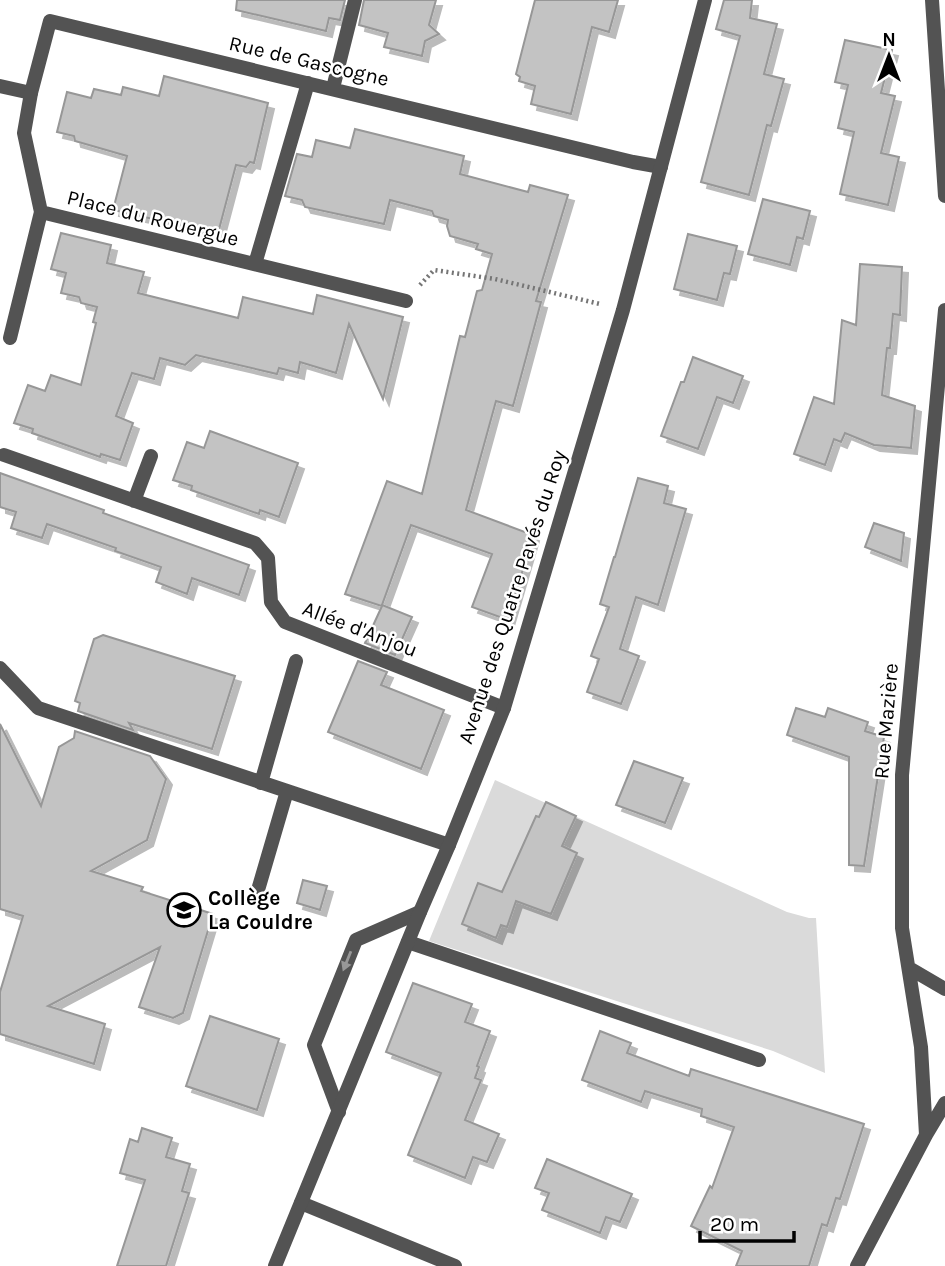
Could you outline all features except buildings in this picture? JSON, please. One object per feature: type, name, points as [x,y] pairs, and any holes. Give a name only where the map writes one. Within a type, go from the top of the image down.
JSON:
[{"type":"street","points":[[333,88],[355,0]]},
{"type":"street","name":"Avenue des Quatre Pavés du Roy","points":[[275,1266],[504,708],[623,310],[705,0]]},
{"type":"street","points":[[932,0],[945,196]]},
{"type":"street","name":"Rue de Gascogne","points":[[31,93],[50,21],[661,167]]},
{"type":"street","name":"Place du Rouergue","points":[[256,264],[308,83]]},
{"type":"street","points":[[0,86],[31,93],[23,133],[41,212],[10,338]]},
{"type":"street","name":"Place du Rouergue","points":[[41,212],[406,302]]},
{"type":"street","name":"Rue Mazière","points":[[926,1135],[921,1047],[902,928],[902,775],[945,310]]},
{"type":"street","name":"Allée d'Anjou","points":[[4,455],[255,543],[268,558],[271,601],[285,622],[504,708]]},
{"type":"street","points":[[134,501],[151,456]]},
{"type":"street","points":[[261,783],[296,661]]},
{"type":"street","points":[[0,668],[38,708],[449,845]]},
{"type":"street","points":[[258,890],[287,791]]},
{"type":"street","points":[[339,1112],[314,1045],[356,940],[420,912]]},
{"type":"street","points":[[408,942],[760,1060]]},
{"type":"street","points":[[909,968],[945,989]]},
{"type":"street","points":[[857,1266],[945,1103]]},
{"type":"street","points":[[301,1203],[456,1266]]},
{"type":"path","points":[[406,302],[434,270],[495,279],[623,310]]},
{"type":"shaded area","points":[[495,780],[787,912],[816,918],[825,1073],[773,1051],[429,941]]},
{"type":"place","name":"Collège La Couldre","points":[[184,910]]}]
